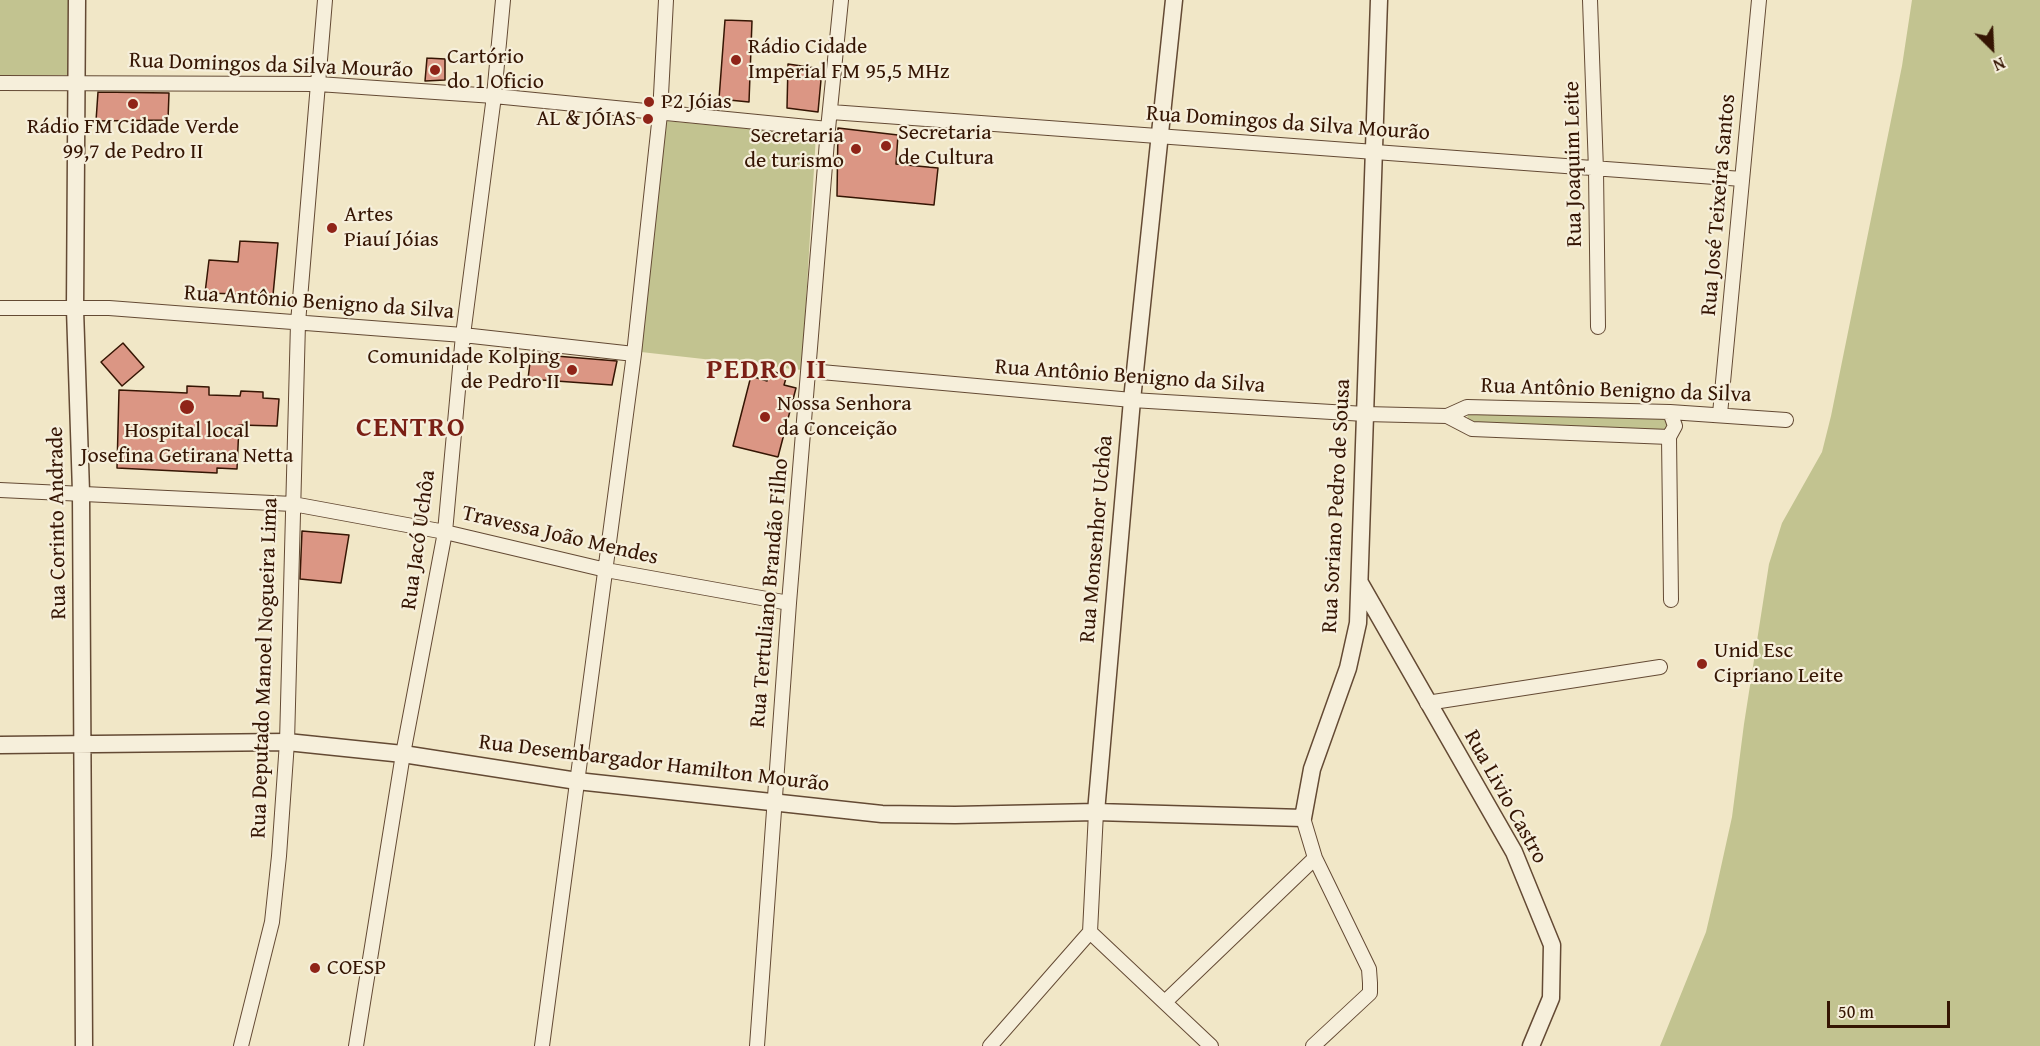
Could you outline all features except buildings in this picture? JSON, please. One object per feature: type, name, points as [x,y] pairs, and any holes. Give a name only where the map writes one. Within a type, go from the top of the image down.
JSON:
[{"type":"street","name":"Rua Corinto Andrade","points":[[77,0],[75,309],[81,492],[84,1046]]},
{"type":"street","name":"Rua Deputado Manoel Nogueira Lima","points":[[241,1046],[272,922],[287,742],[298,323],[325,0]]},
{"type":"street","name":"Rua Jacó Uchôa","points":[[356,1046],[404,754],[445,532],[463,335],[494,96],[503,0]]},
{"type":"street","points":[[542,1046],[634,354],[660,114],[666,0]]},
{"type":"street","name":"Rua Tertuliano Brandão Filho","points":[[757,1046],[789,603],[810,371],[828,129],[841,0]]},
{"type":"street","name":"Rua Monsenhor Uchôa","points":[[1090,932],[1096,812],[1132,400],[1174,0]]},
{"type":"street","name":"Rua Soriano Pedro de Sousa","points":[[1312,1046],[1370,993],[1369,969],[1315,858],[1303,818],[1312,769],[1350,657],[1358,623],[1379,0]]},
{"type":"street","name":"Rua Joaquim Leite","points":[[1590,0],[1596,170],[1598,327]]},
{"type":"street","name":"Rua José Teixeira Santos","points":[[1720,414],[1759,0]]},
{"type":"street","name":"Rua Domingos da Silva Mourão","points":[[0,83],[318,84],[494,96],[828,129]]},
{"type":"street","name":"Rua Domingos da Silva Mourão","points":[[831,112],[1373,150],[1596,170],[1742,179]]},
{"type":"street","name":"Rua Antônio Benigno da Silva","points":[[0,309],[109,308],[463,335],[634,354]]},
{"type":"street","name":"Rua Antônio Benigno da Silva","points":[[810,371],[1132,400],[1365,414],[1447,416],[1472,429],[1669,437]]},
{"type":"street","name":"Rua Antônio Benigno da Silva","points":[[1447,416],[1467,406],[1720,414],[1786,420]]},
{"type":"street","points":[[1670,412],[1675,426],[1669,437],[1671,600]]},
{"type":"street","name":"Travessa João Mendes","points":[[0,490],[81,492],[293,504],[445,532],[606,570],[789,603]]},
{"type":"street","name":"Rua Livio Castro","points":[[1360,582],[1514,852],[1552,945],[1551,998],[1531,1046]]},
{"type":"street","points":[[1427,703],[1660,667]]},
{"type":"street","name":"Rua Desembargador Hamilton Mourão","points":[[0,745],[287,742],[404,754],[577,781],[882,814],[1096,812],[1303,818]]},
{"type":"street","points":[[1166,1001],[1315,858]]},
{"type":"street","points":[[990,1046],[1090,932],[1166,1001],[1211,1046]]},
{"type":"green space","points":[[0,0],[76,0],[78,75],[0,75]]},
{"type":"green space","points":[[1912,0],[2040,0],[2040,1046],[1660,1046],[1706,932],[1717,885],[1732,817],[1769,564],[1782,523],[1822,452],[1831,416],[1902,66]]},
{"type":"green space","points":[[666,121],[816,135],[802,370],[641,352]]},
{"type":"green space","points":[[1467,410],[1667,417],[1666,434],[1468,424]]},
{"type":"place","name":"Rádio Cidade Imperial FM 95,5 MHz","points":[[736,60]]},
{"type":"place","name":"Cartório do 1 Oficio","points":[[435,70]]},
{"type":"place","name":"P2 Jóias","points":[[649,102]]},
{"type":"place","name":"Rádio FM Cidade Verde 99,7 de Pedro II","points":[[133,104]]},
{"type":"place","name":"AL & JÓIAS","points":[[648,119]]},
{"type":"place","name":"Secretaria de Cultura","points":[[886,146]]},
{"type":"place","name":"Secretaria de turismo","points":[[856,149]]},
{"type":"place","name":"Artes Piauí Jóias","points":[[332,228]]},
{"type":"place","name":"Comunidade Kolping de Pedro II","points":[[572,370]]},
{"type":"place","name":"Hospital local Josefina Getirana Netta","points":[[187,407]]},
{"type":"place","name":"Nossa Senhora da Conceição","points":[[765,417]]},
{"type":"place","name":"Unid Esc Cipriano Leite","points":[[1702,664]]},
{"type":"place","name":"COESP","points":[[315,968]]},
{"type":"district","name":"PEDRO II","points":[[767,371]]},
{"type":"district","name":"CENTRO","points":[[411,429]]}]
